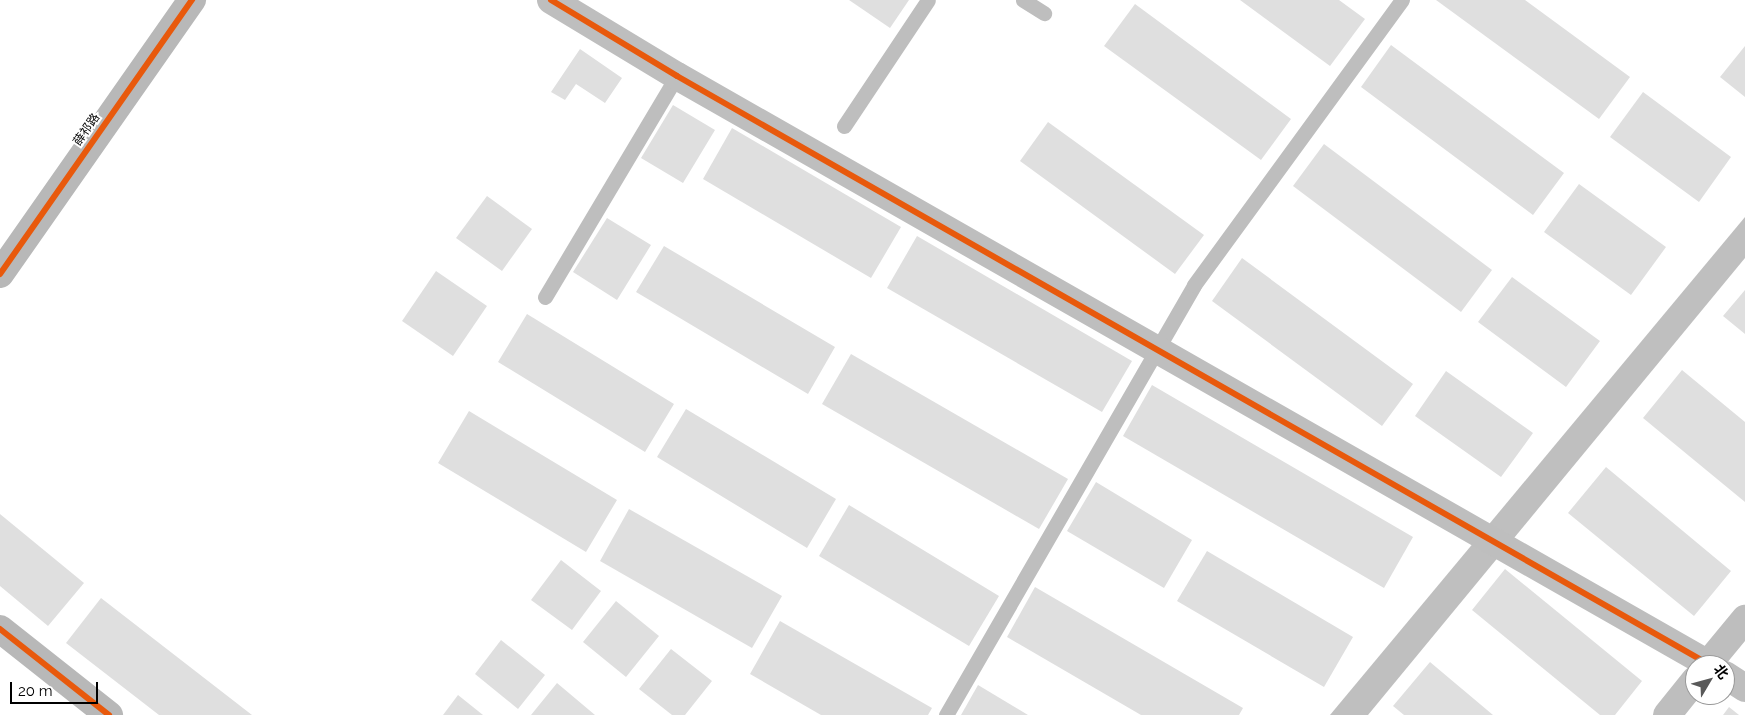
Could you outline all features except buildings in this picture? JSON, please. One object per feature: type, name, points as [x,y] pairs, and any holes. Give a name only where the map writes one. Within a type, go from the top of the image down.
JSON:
[{"type":"street","name":"薛祁路","points":[[0,274],[192,0]]},
{"type":"street","points":[[551,0],[677,76],[1157,349],[1685,656]]},
{"type":"street","points":[[1719,655],[1745,618]]},
{"type":"street","points":[[0,628],[109,715]]},
{"type":"street","points":[[1666,715],[1685,695]]},
{"type":"lane","points":[[844,126],[928,0]]},
{"type":"lane","points":[[1023,0],[1044,13]]},
{"type":"lane","points":[[946,715],[1194,285],[1402,0]]},
{"type":"lane","points":[[545,297],[677,76]]},
{"type":"shaded area","points":[[1745,217],[1745,258],[1368,715],[1330,715]]},
{"type":"cycle path","points":[[0,274],[192,0]]},
{"type":"cycle path","points":[[551,0],[677,76],[1692,655]]},
{"type":"cycle path","points":[[0,629],[109,715]]}]
